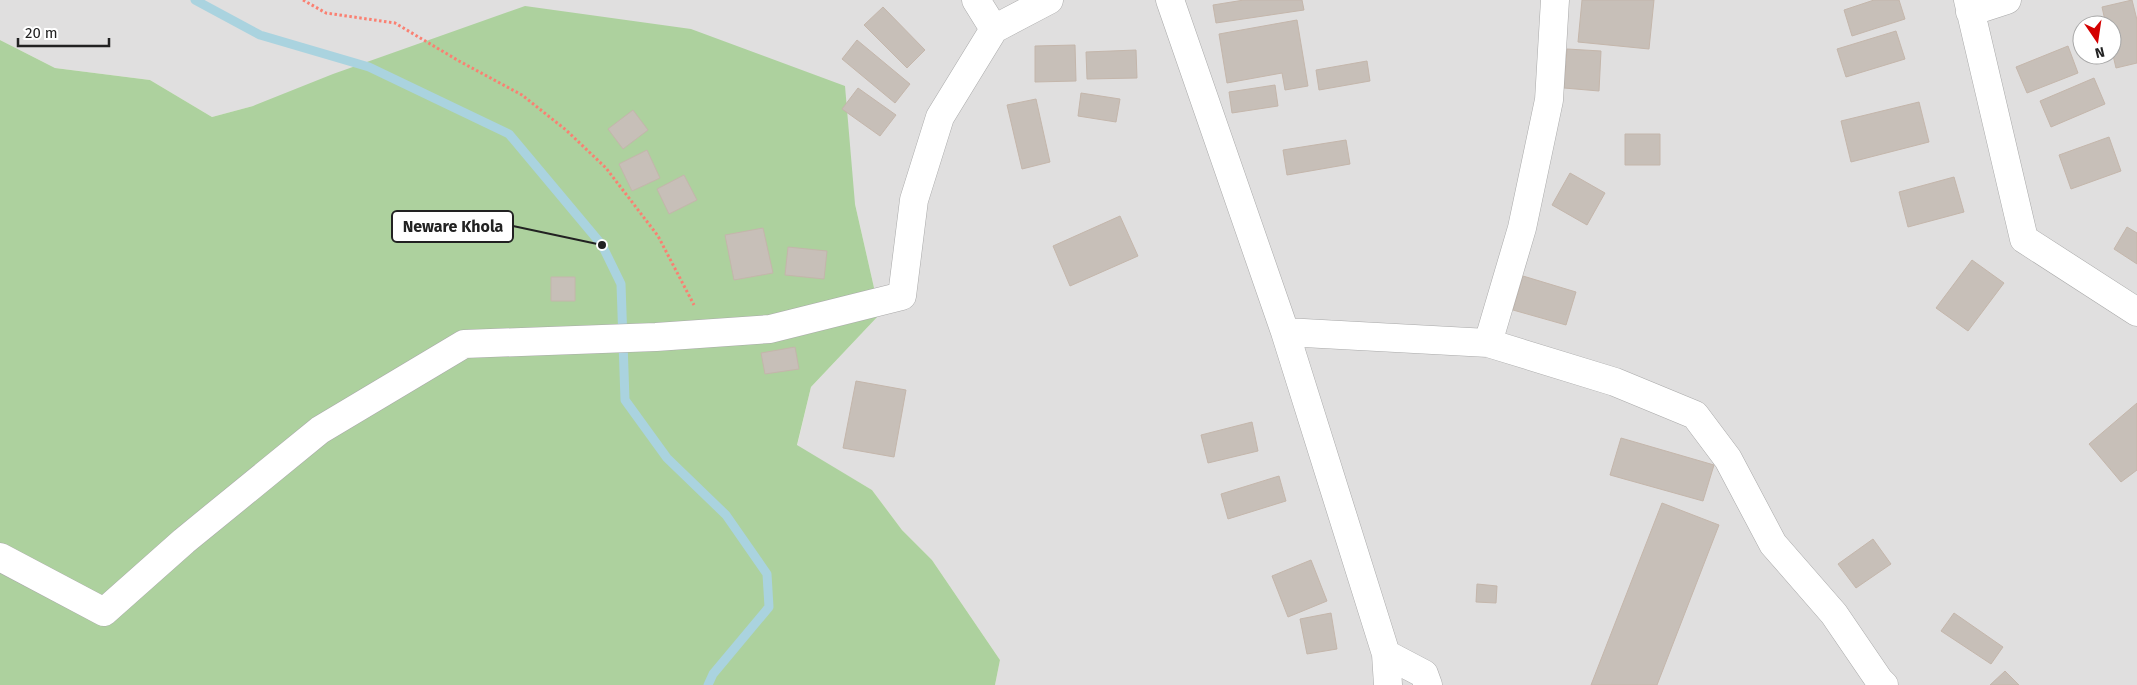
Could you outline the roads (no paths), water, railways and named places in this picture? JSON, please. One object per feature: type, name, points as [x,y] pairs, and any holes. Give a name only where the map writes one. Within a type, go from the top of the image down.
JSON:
[{"type":"street","points":[[976,0],[994,29]]},
{"type":"street","points":[[0,558],[104,612],[184,541],[320,430],[464,344],[597,340],[770,329],[902,296],[914,200],[940,117],[994,29],[1050,0]]},
{"type":"street","points":[[1170,0],[1286,332],[1386,654],[1388,685]]},
{"type":"street","points":[[1488,343],[1522,228],[1549,100],[1555,0]]},
{"type":"street","points":[[2007,0],[1969,6],[2024,239],[2137,312]]},
{"type":"street","points":[[1286,332],[1488,343],[1616,382],[1695,415],[1728,459],[1773,544],[1834,614],[1884,685]]},
{"type":"street","points":[[1386,654],[1424,674],[1428,685]]},
{"type":"waterway","points":[[195,0],[260,35],[369,67],[509,134],[602,245],[621,284],[625,400],[667,458],[726,515],[767,574],[769,607],[713,674],[708,685]]},
{"type":"place","name":"Neware Khola","points":[[602,245]]}]
